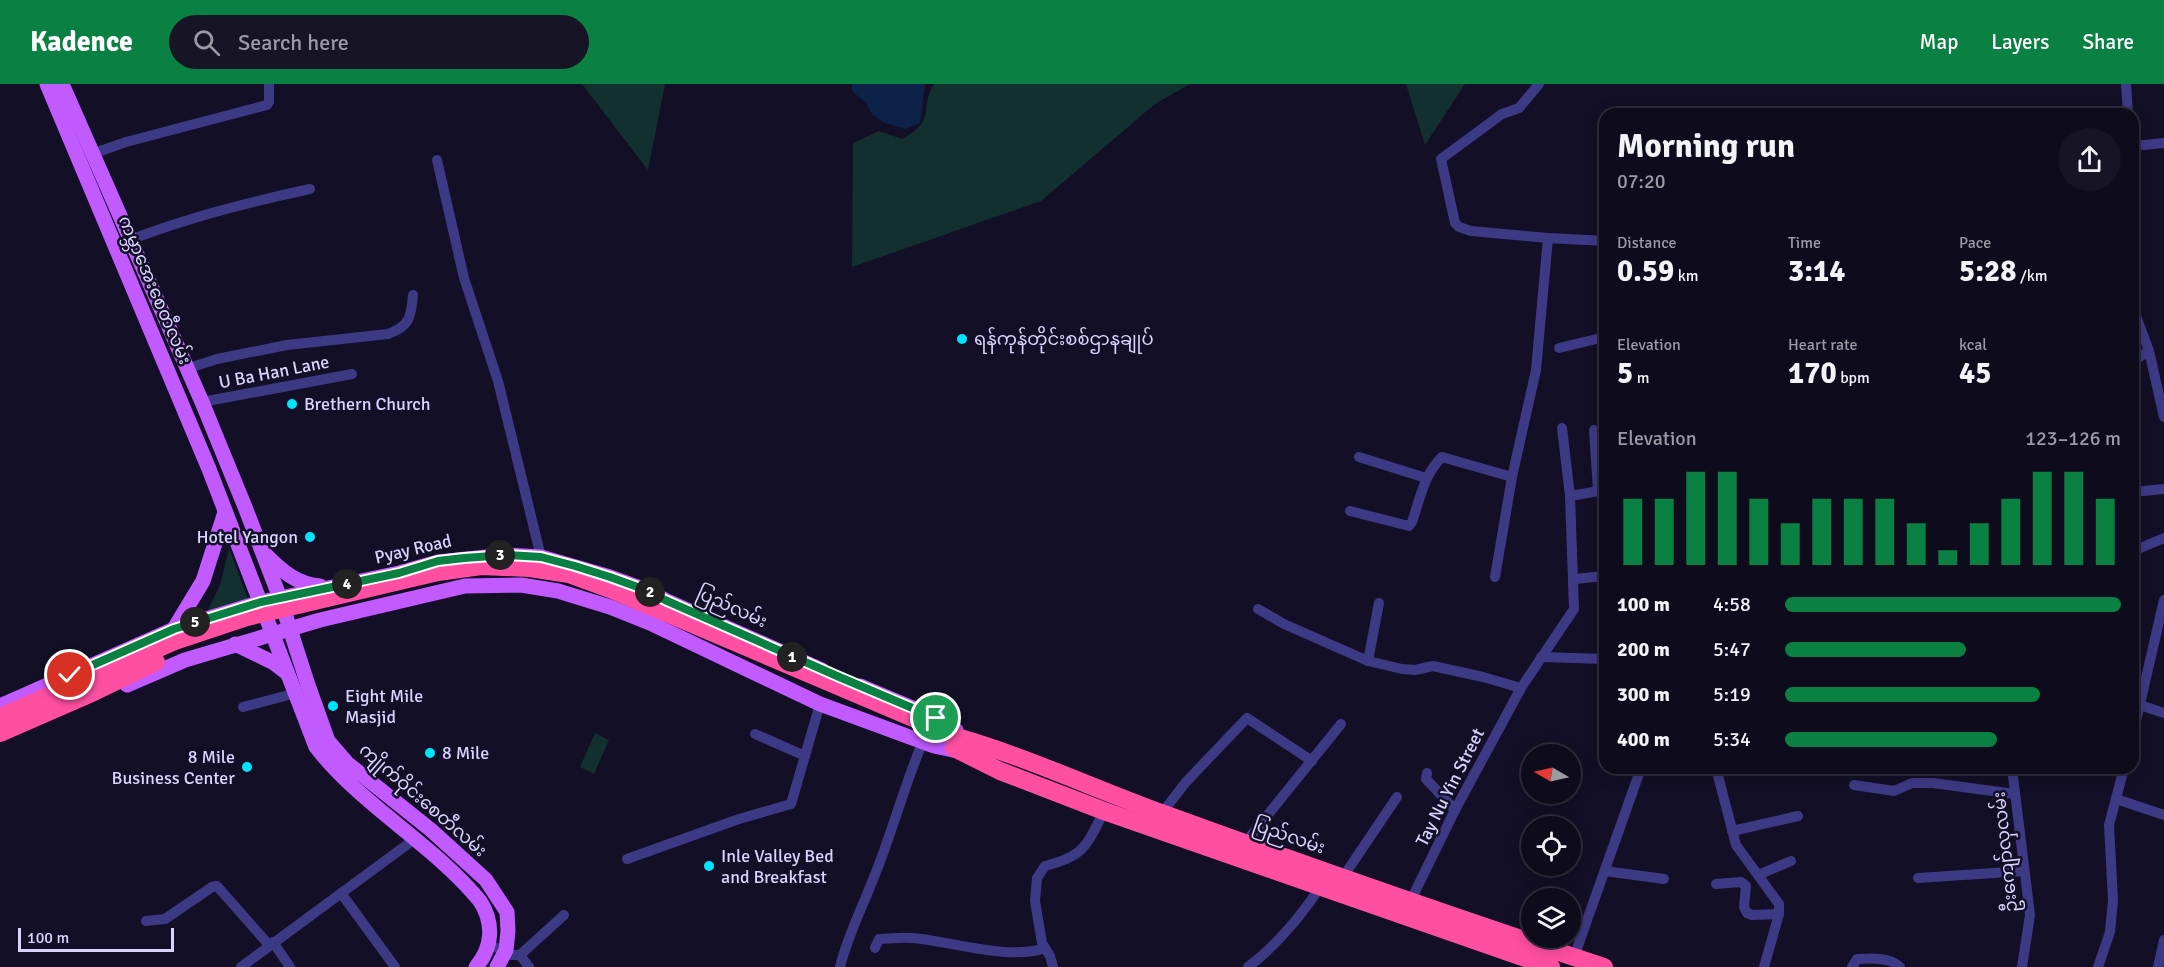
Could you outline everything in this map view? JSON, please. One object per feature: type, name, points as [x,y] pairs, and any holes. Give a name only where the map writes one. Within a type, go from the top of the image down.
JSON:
[{"type":"highway","name":"ပြည်လမ်း","points":[[0,717],[175,641],[247,617],[426,575],[481,566],[530,568],[569,574],[959,744],[999,771],[1225,855],[1321,886],[1551,967]]},
{"type":"highway","name":"ပြည်လမ်း","points":[[0,734],[180,650],[250,628],[436,582],[482,574],[528,576],[568,583],[609,598],[867,712],[959,744],[1007,753],[1245,843],[1410,902],[1604,967]]},
{"type":"main road","name":"ကမ္ဘာအေးစေတီလမ်း","points":[[47,84],[130,240],[245,507],[280,598]]},
{"type":"main road","name":"ကမ္ဘာအေးစေတီလမ်း","points":[[62,84],[138,298],[209,469],[289,675]]},
{"type":"main road","points":[[138,298],[152,290]]},
{"type":"main road","points":[[174,629],[203,582],[225,512]]},
{"type":"main road","points":[[262,552],[292,579],[308,585],[329,587]]},
{"type":"main road","name":"ပြည်လမ်း","points":[[273,635],[320,621],[465,586],[521,585],[558,591],[610,607],[650,623],[820,704],[939,748],[959,744],[955,729],[936,718],[815,667],[646,590],[541,557],[506,555]]},
{"type":"main road","name":"Pyay Road","points":[[329,587],[399,573],[438,561],[506,555]]},
{"type":"main road","points":[[521,585],[541,557]]},
{"type":"main road","points":[[0,706],[174,629],[261,602],[329,587]]},
{"type":"main road","name":"ကျိုက်ဝိုင်းစေတီလမ်း","points":[[280,598],[328,741],[347,763],[431,830],[486,880],[497,894],[507,912],[513,953],[497,967]]},
{"type":"main road","points":[[301,661],[309,633],[320,621]]},
{"type":"main road","points":[[0,740],[185,660],[273,635]]},
{"type":"main road","points":[[236,644],[274,663],[289,675],[316,747],[334,771],[416,838],[480,901],[487,912],[490,929],[489,946],[476,967]]},
{"type":"street","points":[[91,164],[126,142],[267,105],[269,84]]},
{"type":"street","points":[[1539,84],[1519,108],[1502,114],[1442,159],[1455,223],[1472,231],[1599,241]]},
{"type":"street","points":[[2126,84],[2128,108]]},
{"type":"street","points":[[2139,145],[2164,143]]},
{"type":"street","points":[[437,160],[464,278],[498,381],[541,557]]},
{"type":"street","points":[[130,240],[174,223],[234,206],[310,189]]},
{"type":"street","points":[[1495,577],[1512,477],[1536,370],[1548,238]]},
{"type":"street","points":[[186,369],[287,345],[388,334],[400,329],[408,321],[413,295]]},
{"type":"street","points":[[2139,327],[2148,351],[2164,417]]},
{"type":"street","points":[[1559,348],[1599,338]]},
{"type":"street","points":[[2139,357],[2148,351]]},
{"type":"street","name":"U Ba Han Lane","points":[[201,402],[352,374]]},
{"type":"street","name":"Tay Nu Yin Street","points":[[1410,902],[1455,810],[1521,687],[1574,609],[1570,496],[1562,428]]},
{"type":"street","points":[[1594,430],[1599,473]]},
{"type":"street","points":[[1359,457],[1426,478]]},
{"type":"street","points":[[1350,511],[1409,526],[1426,478],[1433,466],[1442,458],[1512,477]]},
{"type":"street","points":[[2139,491],[2164,489]]},
{"type":"street","points":[[1570,496],[1599,490]]},
{"type":"street","points":[[2139,548],[2164,538]]},
{"type":"street","points":[[1574,579],[1599,577]]},
{"type":"street","points":[[2139,696],[2164,600]]},
{"type":"street","points":[[1368,661],[1379,603]]},
{"type":"street","points":[[1258,609],[1284,624],[1368,661],[1402,669],[1415,670],[1433,666],[1483,676],[1521,687]]},
{"type":"street","points":[[174,629],[185,660]]},
{"type":"street","points":[[1541,657],[1599,659]]},
{"type":"street","points":[[243,707],[296,693]]},
{"type":"street","points":[[2139,700],[2164,713]]},
{"type":"street","points":[[627,859],[739,819],[791,804],[820,704]]},
{"type":"street","points":[[1162,813],[1186,782],[1247,718],[1312,761]]},
{"type":"street","points":[[1245,843],[1341,724]]},
{"type":"street","points":[[755,734],[805,756]]},
{"type":"street","points":[[840,967],[846,943],[877,871],[923,741]]},
{"type":"street","points":[[1427,773],[1426,779],[1455,810]]},
{"type":"street","points":[[1574,957],[1639,774]]},
{"type":"street","points":[[1718,774],[1736,845],[1779,904],[1779,914],[1764,967]]},
{"type":"street","name":"ဦးကျော်လှလမ်း","points":[[2013,774],[2030,915],[2022,967]]},
{"type":"street","points":[[2098,967],[2110,932],[2113,900],[2109,825],[2122,774]]},
{"type":"street","points":[[1854,785],[1894,791],[1912,783],[1933,783],[2015,794]]},
{"type":"street","points":[[1343,877],[1397,797]]},
{"type":"street","points":[[2116,799],[2164,815]]},
{"type":"street","points":[[1053,967],[1042,943],[1035,901],[1037,878],[1045,866],[1061,862],[1085,848],[1104,811]]},
{"type":"street","points":[[1732,831],[1798,816]]},
{"type":"street","points":[[241,967],[416,838]]},
{"type":"street","points":[[1758,875],[1791,861]]},
{"type":"street","points":[[1605,871],[1664,879]]},
{"type":"street","points":[[1918,878],[2024,871]]},
{"type":"street","points":[[1716,884],[1741,882],[1746,886],[1744,907],[1747,913],[1752,915],[1779,914]]},
{"type":"street","points":[[146,921],[165,919],[212,886],[218,886],[290,967]]},
{"type":"street","points":[[1248,967],[1268,952],[1321,886]]},
{"type":"street","points":[[341,893],[395,967]]},
{"type":"street","points":[[513,953],[564,915]]},
{"type":"street","points":[[875,948],[879,939],[910,937],[1007,952],[1033,953],[1045,948]]},
{"type":"street","points":[[2158,967],[2164,940]]},
{"type":"street","points":[[489,946],[513,953],[529,967]]},
{"type":"street","points":[[513,953],[519,967]]},
{"type":"street","points":[[1852,967],[1857,959],[1868,958],[1890,961],[1900,967]]},
{"type":"green space","points":[[582,84],[665,84],[648,170]]},
{"type":"green space","points":[[934,84],[1190,84],[1155,104],[1041,201],[852,267],[853,143],[879,131],[902,139],[913,132],[924,120],[927,101]]},
{"type":"green space","points":[[1406,84],[1465,84],[1425,145]]},
{"type":"green space","points":[[229,548],[249,602],[204,618],[220,585]]},
{"type":"green space","points":[[595,733],[609,740],[594,774],[580,767]]},
{"type":"water","points":[[852,84],[925,84],[920,123],[906,129],[885,123],[872,114],[866,103],[852,91]]},
{"type":"place","name":"ရန်ကုန်တိုင်းစစ်ဌာနချုပ်","points":[[962,339]]},
{"type":"place","name":"Brethern Church","points":[[292,404]]},
{"type":"place","name":"Hotel Yangon","points":[[310,537]]},
{"type":"place","name":"Eight Mile Masjid","points":[[333,706]]},
{"type":"place","name":"8 Mile","points":[[430,753]]},
{"type":"place","name":"8 Mile Business Center","points":[[247,767]]},
{"type":"place","name":"Inle Valley Bed and Breakfast","points":[[709,866]]},
{"type":"route","points":[[70,675],[174,629],[261,602],[399,573],[438,561],[506,555],[541,557],[646,590],[936,718]]}]
